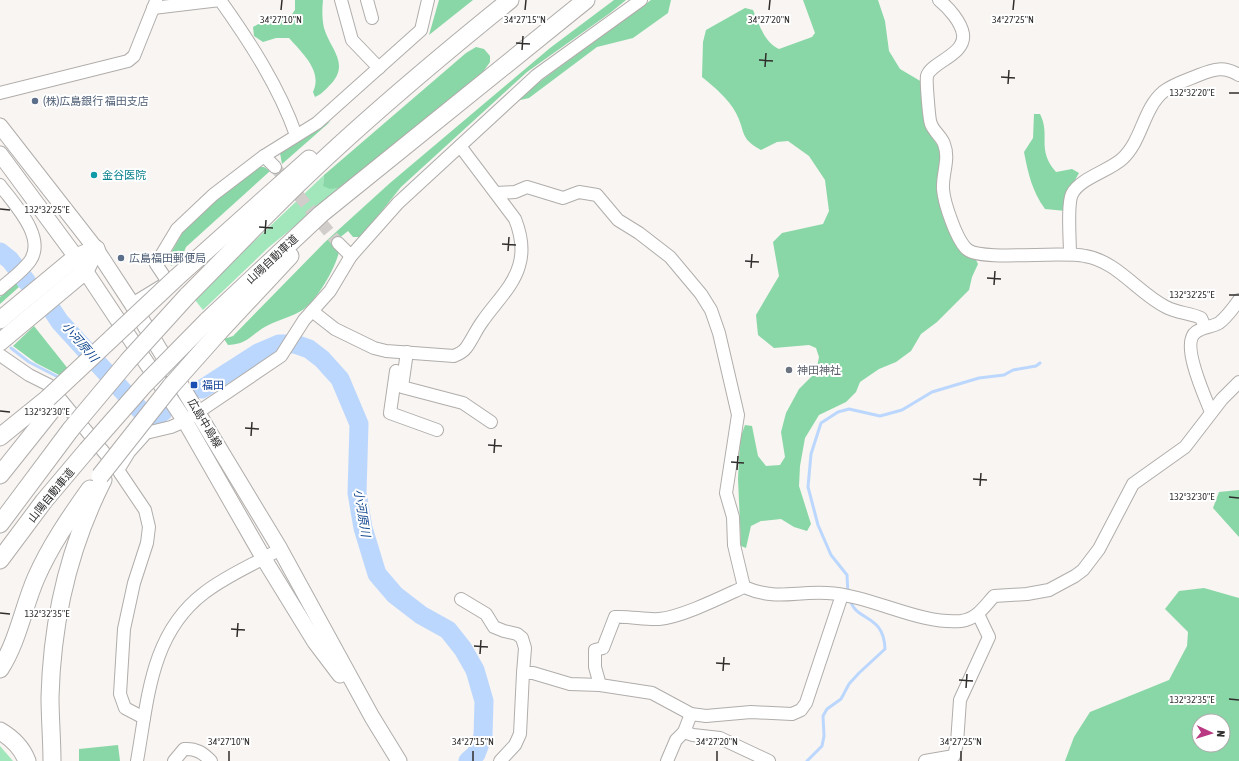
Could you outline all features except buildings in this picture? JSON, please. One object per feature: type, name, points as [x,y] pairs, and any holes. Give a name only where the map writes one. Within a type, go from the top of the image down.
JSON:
[{"type":"highway","name":"山陽自動車道","points":[[0,524],[72,429],[128,361],[187,296],[298,184],[366,122],[510,0]]},
{"type":"highway","name":"山陽自動車道","points":[[0,560],[44,501],[87,450],[145,384],[207,321],[321,214],[586,0]]},
{"type":"highway","points":[[0,475],[51,402],[130,321],[238,220],[403,79],[466,36]]},
{"type":"highway","points":[[0,669],[12,646],[36,578],[47,554],[75,510],[102,478],[127,440],[219,332],[295,251],[392,156]]},
{"type":"highway","points":[[0,342],[96,249]]},
{"type":"highway","points":[[0,320],[80,264]]},
{"type":"highway","points":[[0,437],[51,402]]},
{"type":"highway","points":[[52,761],[50,685],[57,614],[74,546],[102,478]]},
{"type":"highway","points":[[0,731],[9,736],[20,747],[27,761]]},
{"type":"main road","name":"広島中島線","points":[[0,126],[96,249],[132,304],[280,549],[372,717],[399,761]]},
{"type":"main road","name":"広島中島線","points":[[1,160],[80,264],[185,421],[264,559],[315,642],[372,717]]},
{"type":"street","points":[[0,93],[128,61],[134,56],[155,4],[220,0],[240,28],[262,64],[296,135]]},
{"type":"street","points":[[341,0],[352,40],[379,68]]},
{"type":"street","points":[[367,0],[372,18]]},
{"type":"street","points":[[132,304],[168,282],[156,264],[177,229],[213,195],[264,156],[317,123],[421,30],[428,0]]},
{"type":"street","points":[[118,470],[129,452],[146,433],[171,428],[185,421],[281,356],[308,316],[330,291],[351,256],[398,202],[537,75],[641,0]]},
{"type":"street","points":[[939,0],[960,25],[963,36],[961,44],[947,59],[929,71],[926,77],[928,116],[931,125],[944,144],[946,171],[943,189],[948,210],[961,245],[969,252],[991,255],[1070,254],[1093,257],[1103,262],[1165,307],[1201,318],[1205,327]]},
{"type":"street","points":[[1070,254],[1070,208],[1072,194],[1082,183],[1122,159],[1131,149],[1156,100],[1163,92],[1212,70],[1223,68],[1239,75]]},
{"type":"street","points":[[308,316],[374,348],[454,356],[461,354],[516,277],[520,265],[522,247],[520,232],[515,219],[460,146]]},
{"type":"street","points":[[264,156],[275,167]]},
{"type":"street","points":[[0,185],[32,229],[35,242],[31,260],[0,289]]},
{"type":"street","points":[[496,194],[515,192],[527,187],[563,198],[579,192],[597,195],[618,220],[639,233],[670,257],[701,294],[711,310],[719,333],[738,415],[726,494],[733,517],[734,545],[744,587]]},
{"type":"street","points":[[338,243],[351,256]]},
{"type":"street","points":[[1211,412],[1199,383],[1191,352],[1190,339],[1194,333],[1205,327],[1218,323],[1233,309],[1239,300]]},
{"type":"street","points":[[403,352],[402,387],[463,403],[491,422]]},
{"type":"street","points":[[403,352],[390,413],[437,430]]},
{"type":"street","points":[[0,355],[29,375],[49,385],[118,470],[145,510],[149,528],[147,543],[134,582],[124,629],[120,694],[125,708],[144,718]]},
{"type":"street","points":[[600,685],[595,667],[595,650],[603,648],[615,618],[658,619],[668,617],[707,603],[744,587],[760,594],[780,596],[811,593],[842,596],[890,606],[928,618],[952,621],[972,618],[978,614],[994,596],[1027,594],[1049,590],[1075,576],[1082,570],[1099,549],[1133,484],[1185,447],[1196,436],[1211,412],[1232,387],[1239,382]]},
{"type":"street","points":[[136,761],[151,676],[159,653],[169,632],[184,612],[203,594],[230,576],[280,549]]},
{"type":"street","points":[[524,673],[533,673],[570,684],[600,685],[652,693],[691,714],[706,716],[750,712],[792,714],[801,710],[806,703],[842,596]]},
{"type":"street","points":[[461,599],[486,614],[494,627],[517,634],[522,638],[524,648],[524,673],[520,734],[515,746],[500,761]]},
{"type":"street","points":[[924,761],[954,756],[957,743],[960,700],[989,637],[978,614]]},
{"type":"street","points":[[669,760],[676,740],[684,732],[691,714]]},
{"type":"street","points":[[684,732],[692,735],[720,738],[769,761]]},
{"type":"street","points":[[174,761],[184,749],[188,749],[202,752],[211,761]]},
{"type":"green space","points":[[295,0],[323,0],[322,14],[324,28],[339,63],[339,69],[331,84],[326,90],[315,97],[313,92],[315,77],[310,63],[289,38],[276,38],[263,42],[254,36],[253,27],[262,22],[290,17],[295,10]]},
{"type":"green space","points":[[439,0],[473,0],[429,35]]},
{"type":"green space","points":[[614,0],[626,0],[527,72],[401,187],[361,237],[353,237],[348,231],[333,243],[339,252],[334,267],[315,298],[304,309],[268,325],[243,342],[228,345],[224,339],[233,336],[325,242],[390,183],[550,48]]},
{"type":"green space","points":[[651,0],[671,0],[668,13],[633,38],[597,47],[529,98],[512,102]]},
{"type":"green space","points":[[803,0],[878,0],[885,21],[889,51],[900,69],[922,82],[932,137],[942,152],[944,211],[957,247],[964,255],[974,256],[978,264],[972,277],[969,290],[937,322],[921,334],[911,351],[896,362],[879,369],[860,382],[856,392],[846,402],[819,415],[805,438],[800,466],[799,486],[811,524],[807,531],[794,527],[781,519],[761,521],[751,526],[746,548],[741,546],[738,479],[740,439],[745,425],[752,426],[758,456],[766,466],[780,465],[785,457],[781,432],[786,413],[799,389],[816,372],[819,357],[816,348],[809,345],[774,348],[758,335],[756,315],[779,276],[773,242],[782,233],[823,224],[829,211],[825,180],[809,156],[788,141],[777,142],[761,150],[749,142],[746,138],[736,113],[729,102],[702,77],[703,42],[706,30],[745,8],[753,10],[760,27],[769,42],[779,49],[812,37],[815,33]]},
{"type":"green space","points":[[476,47],[484,49],[490,56],[490,62],[483,72],[343,187],[330,189],[323,186],[324,175],[466,53]]},
{"type":"green space","points":[[1034,114],[1040,114],[1044,129],[1045,149],[1050,164],[1056,172],[1072,169],[1079,173],[1070,189],[1066,211],[1045,209],[1031,182],[1024,152],[1033,138]]},
{"type":"green space","points":[[331,121],[282,164],[280,153],[294,142]]},
{"type":"green space","points":[[256,167],[264,167],[270,171],[186,247],[182,257],[171,266],[168,258],[184,230],[206,208]]},
{"type":"green space","points":[[324,175],[323,186],[343,187],[269,247],[203,310],[195,300]]},
{"type":"green space","points":[[16,283],[19,287],[0,304],[0,297]]},
{"type":"green space","points":[[34,326],[69,370],[63,377],[36,363],[13,346]]},
{"type":"green space","points":[[1239,490],[1239,537],[1213,508],[1219,492]]},
{"type":"green space","points":[[1204,588],[1239,598],[1239,761],[1065,761],[1074,737],[1090,712],[1169,680],[1187,646],[1188,632],[1165,609],[1179,591]]},
{"type":"green space","points":[[118,745],[120,761],[79,761],[79,749]]},
{"type":"green space","points":[[0,746],[13,761],[0,761]]},
{"type":"waterway","name":"小河原川","points":[[0,252],[10,260],[27,282]]},
{"type":"waterway","name":"小河原川","points":[[52,310],[60,322],[143,413],[157,415],[163,412]]},
{"type":"waterway","name":"小河原川","points":[[202,389],[258,353],[279,344],[295,344],[309,349],[322,359],[340,379],[359,424],[357,493],[363,528],[377,574],[395,595],[421,615],[448,630],[463,649],[475,670],[484,701],[483,736],[476,754],[468,761]]},
{"type":"waterway","points":[[11,348],[29,362],[58,377]]},
{"type":"waterway","points":[[848,594],[847,575],[831,555],[818,525],[808,487],[811,454],[821,423],[838,412],[849,409],[880,416],[902,410],[932,392],[979,378],[1004,375],[1013,370],[1036,366],[1040,363]]},
{"type":"waterway","points":[[807,761],[822,746],[824,736],[823,716],[827,709],[841,699],[849,684],[885,649],[880,629],[875,623],[857,611],[850,599]]},
{"type":"tunnel","points":[[275,167],[338,243]]},
{"type":"place","name":"(株)広島銀行 福田支店","points":[[35,101]]},
{"type":"place","name":"金谷医院","points":[[94,175]]},
{"type":"place","name":"広島福田郵便局","points":[[121,258]]},
{"type":"place","name":"神田神社","points":[[789,370]]},
{"type":"place","name":"福田","points":[[194,385]]}]
